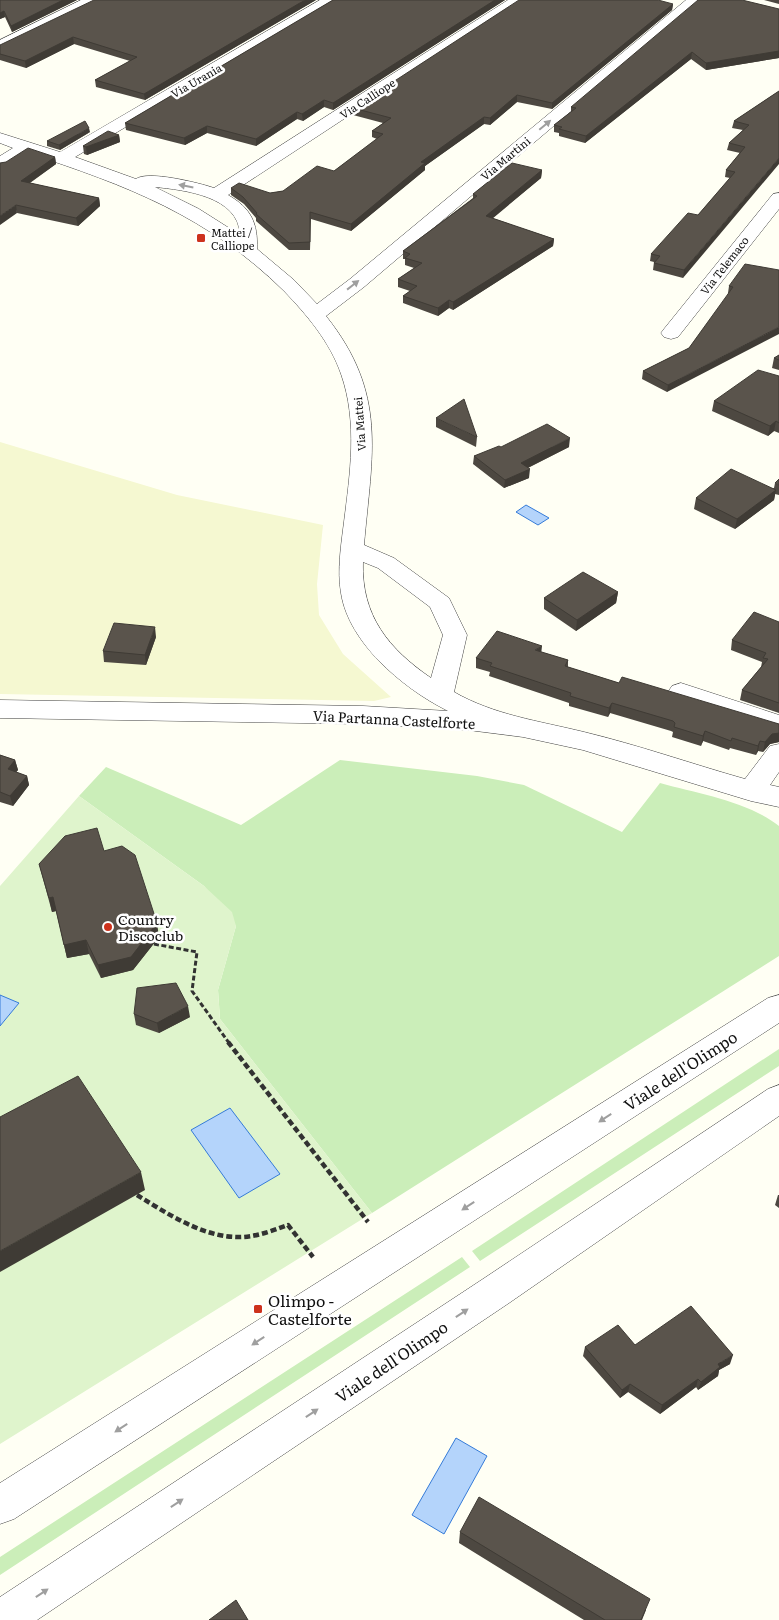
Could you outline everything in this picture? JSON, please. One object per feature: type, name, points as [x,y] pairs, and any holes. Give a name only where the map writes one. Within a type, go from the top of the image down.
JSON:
[{"type":"street","points":[[0,46],[92,0]]},
{"type":"street","name":"Via Urania","points":[[61,159],[330,0]]},
{"type":"street","name":"Via Calliope","points":[[216,195],[518,0]]},
{"type":"street","name":"Via Martini","points":[[315,315],[357,282],[685,3]]},
{"type":"street","name":"Via Mattei","points":[[0,138],[116,178],[188,210],[248,250],[285,282],[315,315],[345,360],[357,393],[360,410],[361,460],[353,549],[352,586],[357,614],[385,653],[415,679],[466,709],[523,728]]},
{"type":"street","points":[[0,164],[26,147]]},
{"type":"street","points":[[116,178],[188,186],[226,200],[243,218],[248,228],[248,250]]},
{"type":"street","name":"Via Telemaco","points":[[670,333],[779,198]]},
{"type":"street","points":[[353,549],[386,563],[440,603],[455,635],[440,695]]},
{"type":"street","points":[[681,692],[779,724]]},
{"type":"street","name":"Via Partanna Castelforte","points":[[0,709],[400,717],[523,728],[609,747],[751,791],[779,797]]},
{"type":"street","points":[[779,753],[751,791],[779,804]]},
{"type":"street","name":"Viale dell'Olimpo","points":[[0,1505],[779,1007]]},
{"type":"street","name":"Viale dell'Olimpo","points":[[1,1620],[512,1280],[779,1099]]},
{"type":"path","points":[[154,944],[197,952],[192,991],[217,1028],[368,1222]]},
{"type":"path","points":[[137,1195],[183,1222],[217,1233],[241,1237],[263,1234],[288,1225],[313,1257]]},
{"type":"green space","points":[[0,442],[177,495],[323,525],[317,584],[319,615],[343,654],[391,697],[374,701],[0,694]]},
{"type":"green space","points":[[340,760],[477,776],[524,785],[622,832],[660,783],[722,799],[752,810],[779,826],[779,956],[372,1213],[220,1019],[218,990],[236,926],[204,886],[79,796],[106,767],[241,825]]},
{"type":"green space","points":[[79,796],[204,886],[232,912],[236,926],[218,990],[220,1019],[372,1213],[0,1444],[0,886]]},
{"type":"green space","points":[[779,1049],[779,1066],[480,1261],[472,1251]]},
{"type":"green space","points":[[462,1257],[470,1267],[0,1575],[0,1557]]},
{"type":"water","points":[[526,505],[549,518],[538,525],[516,512]]},
{"type":"water","points":[[0,995],[19,1003],[0,1026]]},
{"type":"water","points":[[230,1108],[280,1174],[239,1198],[191,1130]]},
{"type":"water","points":[[456,1438],[487,1456],[444,1534],[412,1515]]},
{"type":"building","points":[[0,0],[63,0],[11,26],[4,11],[0,13]]},
{"type":"building","points":[[94,0],[305,0],[144,94],[95,80],[137,57],[73,37],[25,61],[0,54],[0,45]]},
{"type":"building","points":[[333,0],[495,0],[333,103],[324,100],[302,114],[297,112],[256,139],[207,126],[184,138],[125,123]]},
{"type":"building","points":[[519,0],[658,0],[673,4],[552,103],[517,95],[490,118],[484,117],[421,162],[425,163],[351,224],[310,212],[310,242],[289,243],[256,214],[243,197],[231,188],[239,183],[270,193],[283,191],[317,166],[334,171],[383,134],[372,131],[391,118],[353,108]]},
{"type":"building","points":[[698,0],[742,0],[779,9],[779,51],[706,63],[692,52],[586,136],[559,129],[562,127],[554,125],[576,108],[571,107]]},
{"type":"building","points":[[779,91],[779,158],[684,270],[654,263],[660,256],[651,254],[688,213],[698,215],[735,172],[726,170],[745,147],[729,143],[749,125],[734,121]]},
{"type":"building","points":[[85,121],[89,128],[59,145],[47,141]]},
{"type":"building","points":[[108,131],[119,135],[86,147],[83,146]]},
{"type":"building","points":[[28,148],[55,157],[21,181],[99,198],[76,218],[16,205],[0,216],[0,163],[6,162]]},
{"type":"building","points":[[512,163],[542,170],[486,216],[554,239],[453,302],[449,300],[438,308],[403,296],[417,286],[398,279],[422,263],[405,258],[410,254],[403,251],[477,196],[473,194]]},
{"type":"building","points":[[745,264],[779,270],[779,327],[668,385],[643,371],[689,348],[733,287],[729,286]]},
{"type":"building","points":[[758,370],[779,376],[779,423],[776,421],[770,426],[714,401]]},
{"type":"building","points":[[464,399],[477,437],[436,418]]},
{"type":"building","points":[[547,424],[570,438],[521,463],[530,469],[505,480],[474,456],[499,446],[501,447]]},
{"type":"building","points":[[731,469],[776,490],[737,519],[696,498]]},
{"type":"building","points":[[583,572],[618,592],[577,620],[544,598]]},
{"type":"building","points":[[754,612],[779,622],[779,703],[742,690],[768,659],[763,658],[766,653],[732,640]]},
{"type":"building","points":[[114,623],[155,627],[145,655],[103,651]]},
{"type":"building","points":[[497,631],[542,646],[535,650],[568,660],[565,666],[619,683],[622,677],[779,724],[779,733],[772,734],[765,742],[760,741],[758,746],[732,738],[731,741],[705,731],[703,736],[674,727],[675,723],[673,721],[612,703],[609,708],[570,696],[571,693],[490,666],[492,663],[476,658]]},
{"type":"building","points":[[0,755],[15,760],[8,769],[27,776],[10,796],[0,792]]},
{"type":"building","points":[[97,828],[104,851],[122,846],[135,855],[157,923],[131,957],[98,965],[86,940],[64,945],[53,897],[49,898],[39,864],[65,836]]},
{"type":"building","points":[[176,983],[188,1006],[157,1023],[134,1014],[137,988]]},
{"type":"building","points":[[78,1076],[141,1172],[0,1251],[0,1117]]},
{"type":"building","points":[[691,1306],[733,1355],[718,1364],[720,1367],[701,1382],[698,1379],[662,1405],[630,1384],[622,1390],[585,1347],[618,1325],[635,1345]]},
{"type":"building","points":[[479,1497],[650,1599],[641,1620],[605,1620],[460,1532]]},
{"type":"building","points":[[236,1600],[248,1620],[209,1620]]},
{"type":"place","name":"Mattei / Calliope","points":[[201,238]]},
{"type":"place","name":"Country Discoclub","points":[[108,927]]},
{"type":"place","name":"Olimpo - Castelforte","points":[[258,1309]]}]
